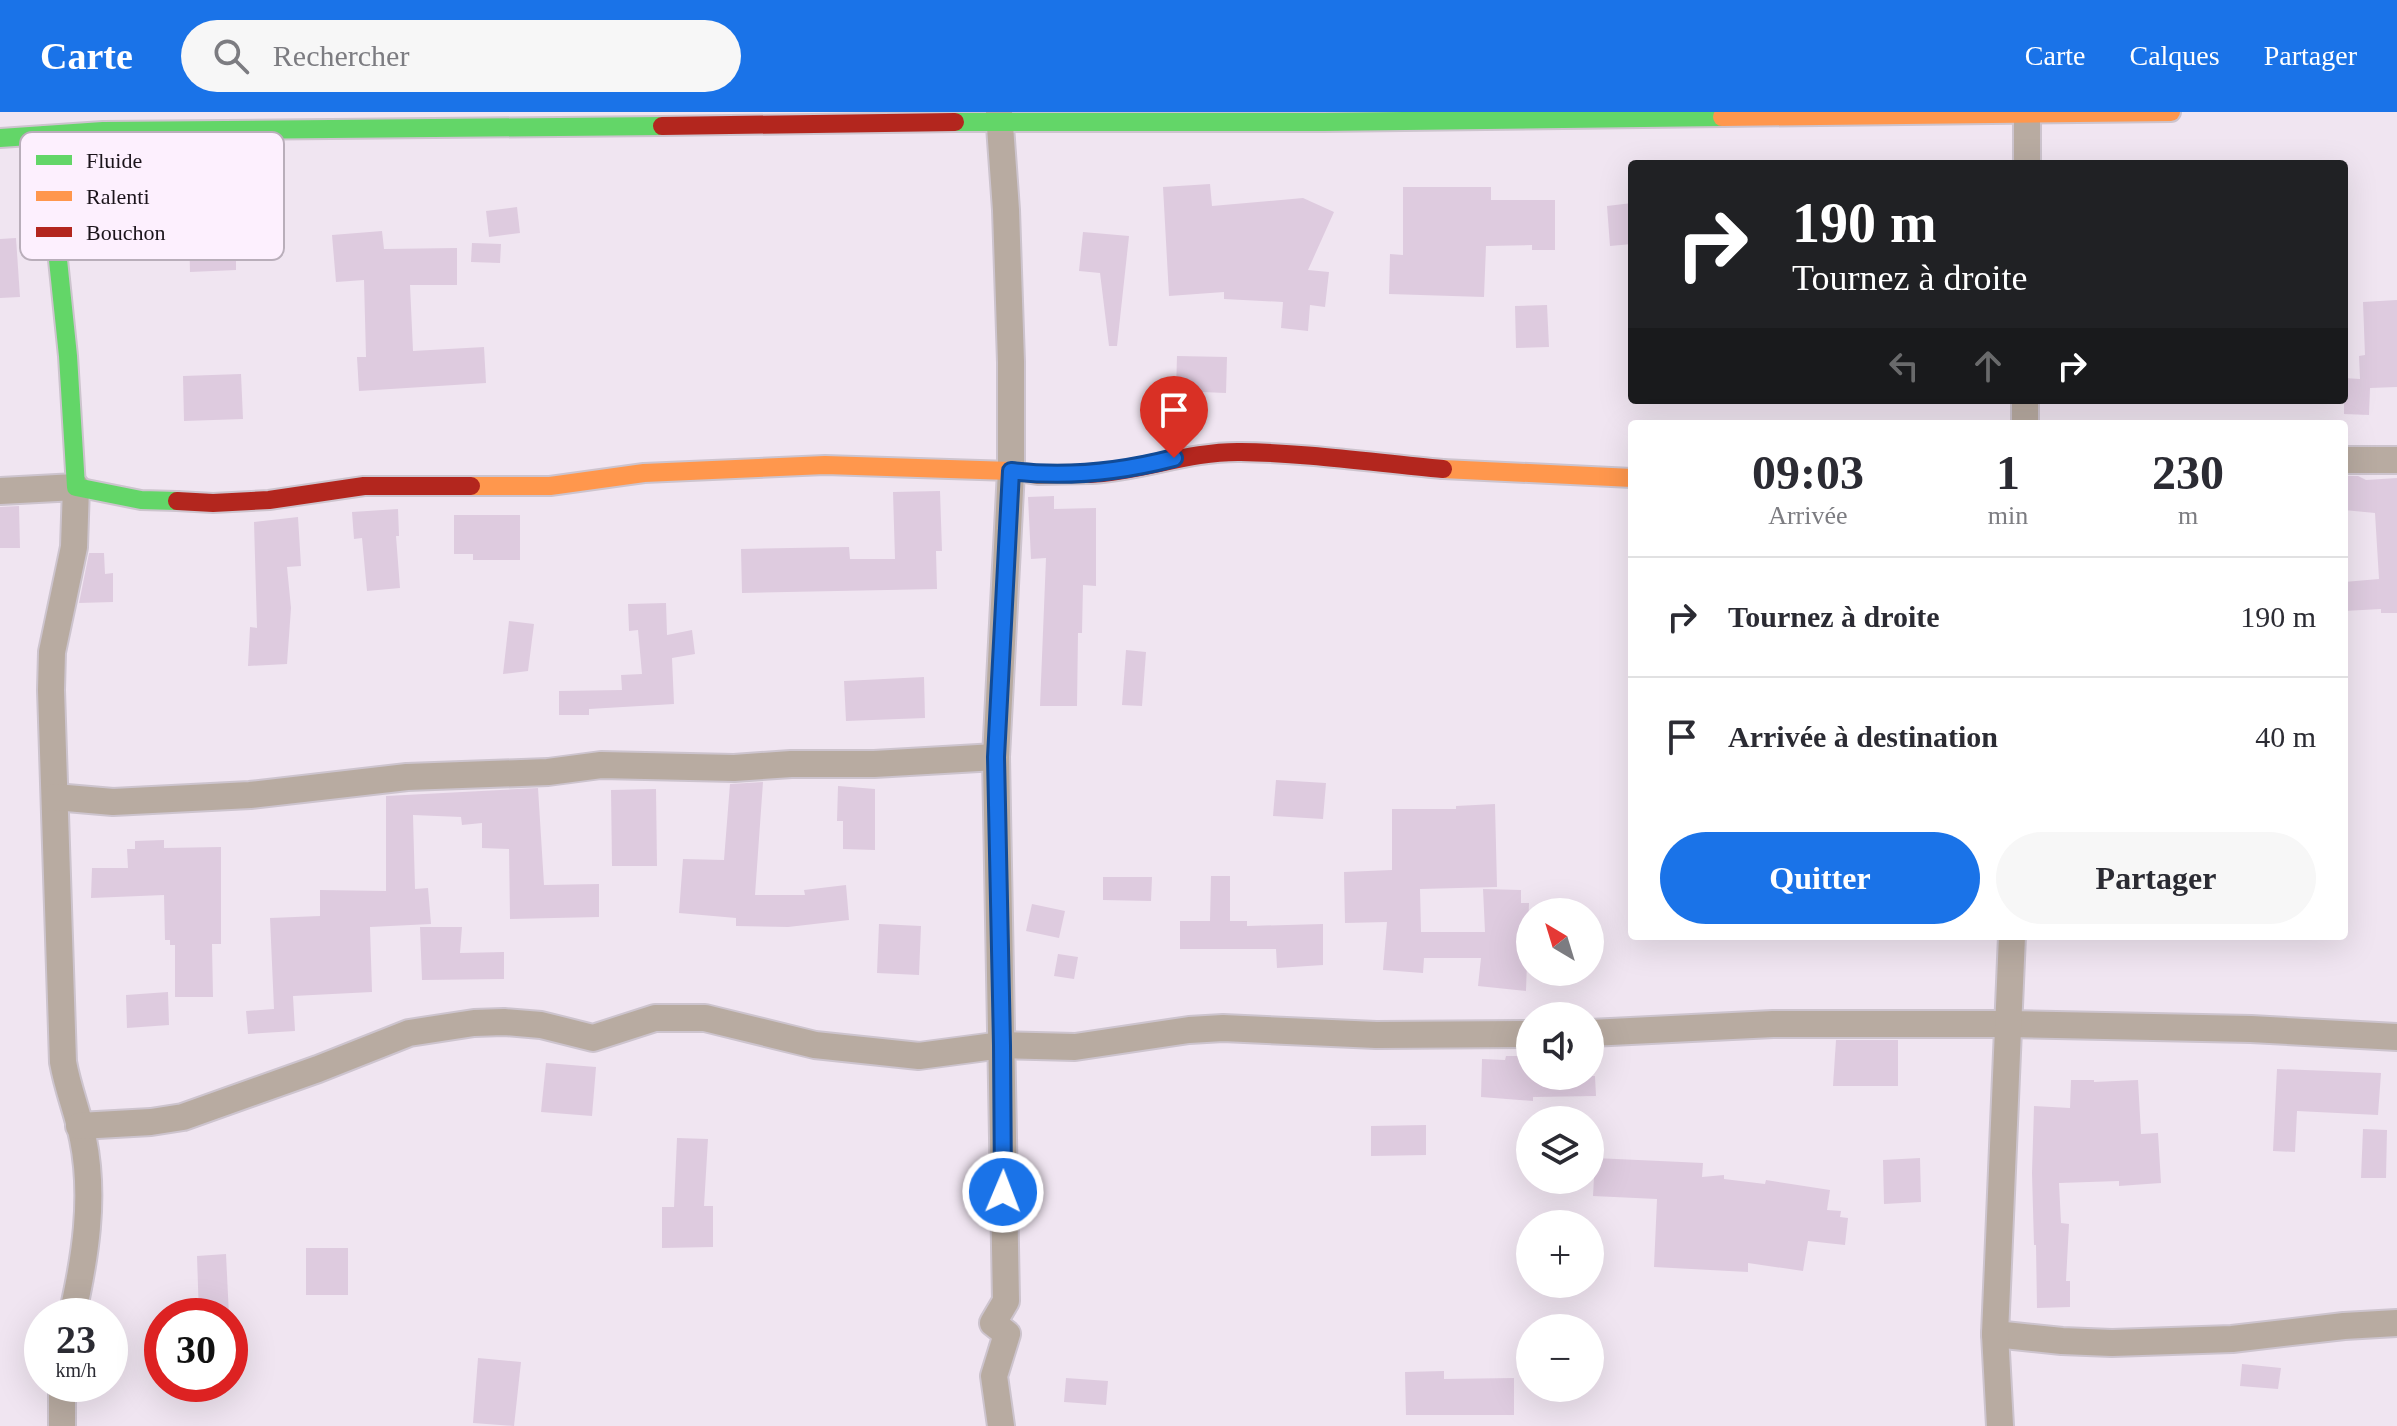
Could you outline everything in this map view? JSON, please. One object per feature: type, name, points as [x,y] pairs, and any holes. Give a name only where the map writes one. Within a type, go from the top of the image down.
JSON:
[{"type":"main road","points":[[88,132],[292,121],[1000,117],[1603,119],[2171,112]]},
{"type":"main road","points":[[0,138],[20,137]]},
{"type":"main road","points":[[57,260],[68,356],[76,487],[141,500],[213,503],[269,500],[364,486],[550,486],[644,473],[825,465],[1011,471],[1039,475],[1107,473],[1174,458],[1240,452],[1446,469],[1628,478]]},
{"type":"street","points":[[2027,113],[2027,160]]},
{"type":"street","points":[[1000,117],[1007,240],[1011,471],[996,757],[1006,1301],[993,1323],[1007,1334],[994,1376],[1001,1426]]},
{"type":"street","points":[[2348,460],[2397,460]]},
{"type":"street","points":[[0,491],[76,487],[74,547],[52,652],[55,868],[63,1062],[87,1165],[83,1266],[76,1298]]},
{"type":"street","points":[[55,797],[113,802],[262,795],[407,777],[548,772],[601,765],[734,768],[996,757]]},
{"type":"street","points":[[2000,1426],[1995,1334],[2012,940]]},
{"type":"street","points":[[79,1126],[183,1117],[409,1033],[474,1023],[541,1025],[593,1038],[655,1018],[705,1018],[815,1045],[919,1056],[1002,1045],[1075,1047],[1223,1028],[1376,1035],[1516,1034]]},
{"type":"street","points":[[1604,1032],[1773,1024],[2008,1024],[2251,1029],[2397,1037]]},
{"type":"street","points":[[1995,1334],[2112,1343],[2232,1339],[2397,1323]]},
{"type":"street","points":[[62,1402],[62,1426]]},
{"type":"building","points":[[1210,184],[1212,206],[1303,198],[1334,212],[1308,270],[1329,272],[1325,307],[1310,305],[1308,331],[1281,328],[1283,302],[1224,299],[1224,292],[1169,296],[1163,187]]},
{"type":"building","points":[[1403,187],[1491,187],[1491,200],[1555,200],[1555,250],[1532,250],[1532,245],[1486,246],[1484,297],[1389,294],[1390,254],[1403,255]]},
{"type":"building","points":[[1628,203],[1628,244],[1610,246],[1607,206]]},
{"type":"building","points":[[517,207],[520,233],[489,237],[486,211]]},
{"type":"building","points":[[382,231],[384,249],[457,248],[457,285],[410,285],[413,351],[484,347],[486,383],[359,391],[357,357],[366,357],[364,280],[336,282],[332,235]]},
{"type":"building","points":[[1083,232],[1129,236],[1117,346],[1109,346],[1100,273],[1079,271]]},
{"type":"building","points":[[16,238],[20,297],[0,298],[0,239]]},
{"type":"building","points":[[472,243],[501,244],[500,263],[471,262]]},
{"type":"building","points":[[190,260],[236,260],[236,270],[190,272]]},
{"type":"building","points":[[2397,300],[2397,387],[2370,388],[2369,415],[2344,414],[2344,404],[2348,404],[2348,378],[2360,379],[2359,356],[2365,355],[2363,302]]},
{"type":"building","points":[[1547,305],[1549,347],[1516,348],[1515,306]]},
{"type":"building","points":[[1177,356],[1227,357],[1226,393],[1176,391]]},
{"type":"building","points":[[241,374],[243,419],[184,421],[183,376]]},
{"type":"building","points":[[2348,476],[2366,480],[2397,478],[2397,613],[2381,613],[2381,609],[2348,611],[2348,582],[2379,579],[2375,513],[2348,510]]},
{"type":"building","points":[[940,491],[942,551],[936,551],[937,589],[742,593],[741,549],[849,547],[850,559],[895,559],[893,492]]},
{"type":"building","points":[[1054,496],[1054,509],[1096,508],[1096,586],[1083,585],[1082,633],[1078,633],[1077,706],[1040,706],[1046,558],[1031,559],[1028,497]]},
{"type":"building","points":[[19,506],[20,548],[0,548],[0,507]]},
{"type":"building","points":[[398,509],[399,536],[396,536],[400,588],[367,591],[362,538],[354,539],[352,512]]},
{"type":"building","points":[[454,515],[520,515],[520,560],[473,560],[473,554],[454,554]]},
{"type":"building","points":[[298,517],[301,566],[287,567],[291,608],[287,664],[248,666],[250,627],[257,628],[254,522]]},
{"type":"building","points":[[89,553],[104,553],[105,574],[113,573],[113,602],[79,603]]},
{"type":"building","points":[[666,603],[667,635],[692,630],[695,654],[672,658],[674,704],[589,709],[589,715],[559,715],[559,691],[622,690],[621,675],[642,674],[638,630],[629,631],[628,604]]},
{"type":"building","points":[[509,621],[534,624],[528,671],[503,674]]},
{"type":"building","points":[[1126,650],[1146,652],[1142,706],[1122,705]]},
{"type":"building","points":[[924,677],[925,718],[846,721],[844,681]]},
{"type":"building","points":[[1276,780],[1326,783],[1323,819],[1273,816]]},
{"type":"building","points":[[763,782],[755,895],[805,895],[804,890],[846,885],[849,920],[788,927],[736,926],[736,918],[679,913],[683,859],[724,860],[730,784]]},
{"type":"building","points":[[838,786],[875,789],[875,850],[843,849],[843,821],[837,821]]},
{"type":"building","points":[[538,788],[544,885],[599,884],[599,917],[510,919],[509,849],[482,848],[482,823],[462,825],[461,817],[413,815],[415,889],[428,888],[431,924],[370,927],[372,992],[293,996],[295,1031],[248,1034],[246,1011],[274,1009],[270,918],[320,916],[320,890],[386,891],[386,796]]},
{"type":"building","points":[[656,789],[657,866],[612,866],[611,790]]},
{"type":"building","points":[[1495,804],[1497,887],[1420,889],[1421,932],[1485,932],[1483,889],[1521,890],[1521,898],[1516,898],[1516,986],[1526,986],[1526,991],[1478,986],[1481,958],[1424,958],[1423,973],[1383,970],[1387,922],[1345,923],[1344,872],[1392,870],[1392,809],[1456,809],[1456,806]]},
{"type":"building","points":[[164,840],[164,848],[221,847],[221,944],[212,944],[213,997],[175,997],[175,945],[165,940],[164,895],[91,898],[92,868],[128,868],[127,849],[135,849],[135,841]]},
{"type":"building","points":[[1211,876],[1230,876],[1230,921],[1247,921],[1247,926],[1323,924],[1323,965],[1277,968],[1276,949],[1180,949],[1180,921],[1210,921]]},
{"type":"building","points":[[1103,877],[1152,877],[1151,901],[1103,900]]},
{"type":"building","points":[[1032,904],[1065,911],[1059,938],[1026,931]]},
{"type":"building","points":[[879,924],[921,926],[919,975],[877,973]]},
{"type":"building","points":[[420,927],[462,927],[460,953],[504,952],[504,979],[422,980]]},
{"type":"building","points":[[1058,954],[1078,957],[1074,979],[1054,976]]},
{"type":"building","points":[[168,992],[169,1025],[127,1028],[126,995]]},
{"type":"building","points":[[1836,1040],[1898,1040],[1898,1086],[1833,1086]]},
{"type":"building","points":[[1506,1056],[1516,1056],[1516,1090],[1596,1090],[1596,1096],[1533,1097],[1533,1101],[1481,1097],[1482,1059],[1505,1060]]},
{"type":"building","points":[[546,1063],[596,1067],[592,1116],[541,1112]]},
{"type":"building","points":[[2277,1069],[2381,1073],[2378,1115],[2297,1111],[2295,1152],[2273,1151]]},
{"type":"building","points":[[2071,1080],[2138,1080],[2141,1134],[2158,1133],[2161,1183],[2119,1186],[2119,1181],[2059,1183],[2061,1223],[2069,1224],[2066,1281],[2070,1281],[2070,1307],[2037,1308],[2032,1173],[2034,1106],[2070,1108]]},
{"type":"building","points":[[1426,1125],[1426,1155],[1371,1156],[1371,1126]]},
{"type":"building","points":[[2363,1129],[2387,1130],[2386,1178],[2361,1178]]},
{"type":"building","points":[[677,1138],[708,1139],[704,1206],[713,1206],[713,1247],[662,1248],[662,1207],[674,1207]]},
{"type":"building","points":[[1604,1158],[1703,1163],[1702,1177],[1724,1175],[1724,1179],[1765,1184],[1766,1180],[1830,1190],[1827,1210],[1841,1211],[1840,1217],[1848,1218],[1845,1245],[1808,1241],[1803,1271],[1748,1263],[1748,1272],[1654,1267],[1657,1199],[1593,1196],[1604,1194]]},
{"type":"building","points":[[1920,1158],[1921,1202],[1884,1204],[1883,1160]]},
{"type":"building","points":[[306,1248],[348,1248],[348,1295],[306,1295]]},
{"type":"building","points":[[226,1254],[228,1298],[198,1298],[197,1256]]},
{"type":"building","points":[[478,1358],[521,1362],[514,1426],[473,1423]]},
{"type":"building","points":[[2242,1364],[2281,1368],[2278,1389],[2240,1386]]},
{"type":"building","points":[[1444,1371],[1444,1379],[1514,1378],[1514,1415],[1406,1415],[1405,1372]]},
{"type":"building","points":[[1066,1378],[1108,1381],[1106,1405],[1064,1402]]},
{"type":"traffic: fast","points":[[955,122],[1324,122],[1722,117]]},
{"type":"traffic: fast","points":[[88,132],[662,126]]},
{"type":"traffic: fast","points":[[0,138],[20,137]]},
{"type":"traffic: fast","points":[[58,260],[76,487],[141,500],[177,501]]},
{"type":"traffic: slow","points":[[1722,117],[2171,112]]},
{"type":"traffic: slow","points":[[471,486],[550,486],[644,473],[825,465],[1011,471],[1039,475],[1090,474]]},
{"type":"traffic: slow","points":[[1443,469],[1628,478]]},
{"type":"traffic: jam","points":[[662,126],[955,122]]},
{"type":"traffic: jam","points":[[1090,474],[1202,455],[1241,452],[1443,469]]},
{"type":"traffic: jam","points":[[177,501],[269,500],[364,486],[471,486]]},
{"type":"route","points":[[1003,1192],[996,757],[1011,471],[1039,475],[1107,473],[1174,458]]}]
